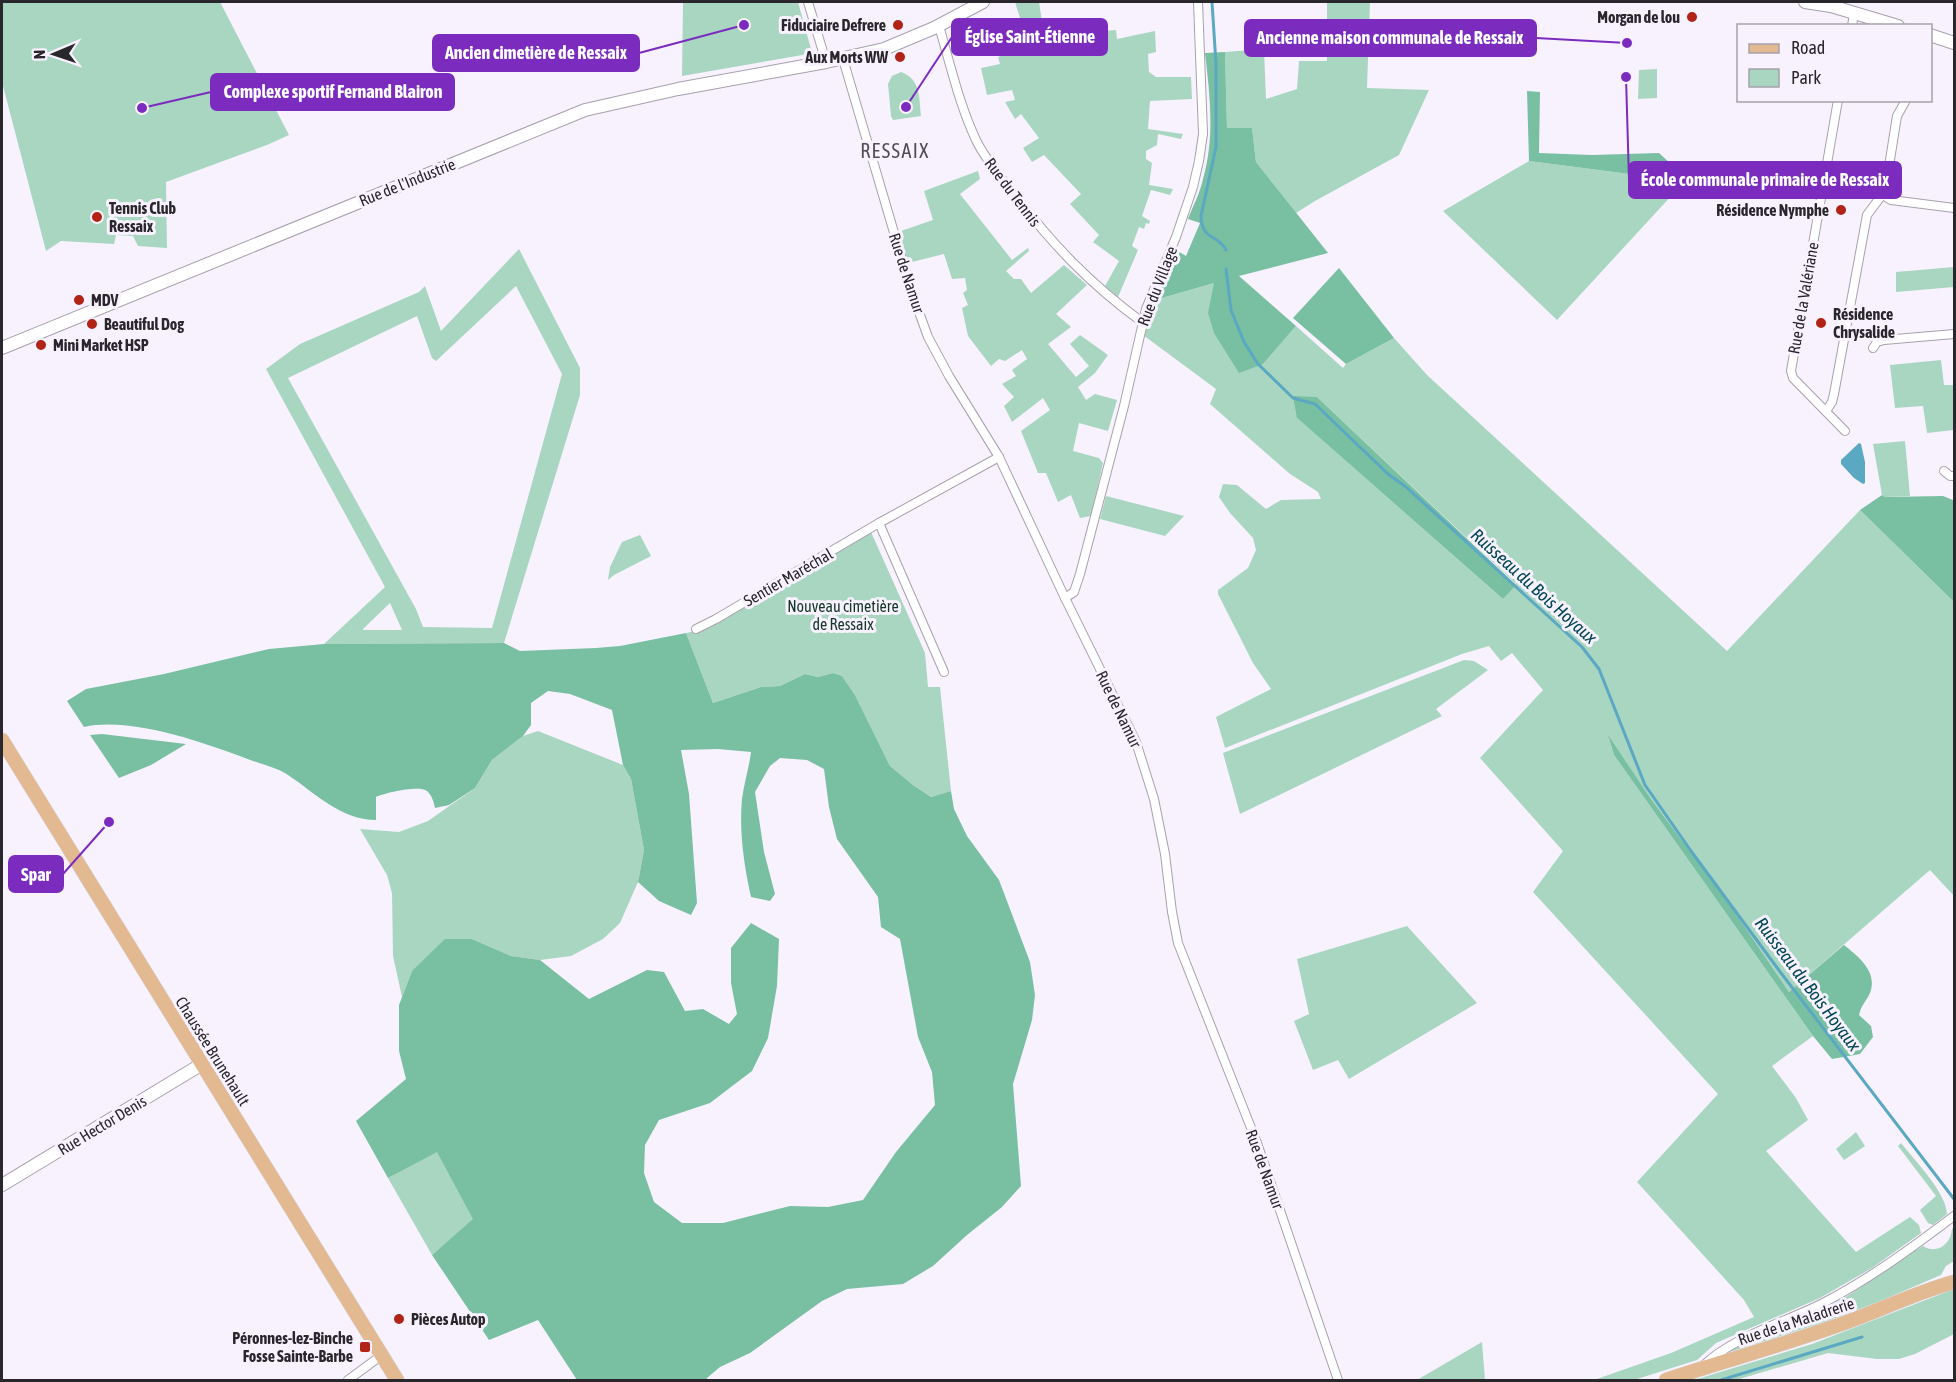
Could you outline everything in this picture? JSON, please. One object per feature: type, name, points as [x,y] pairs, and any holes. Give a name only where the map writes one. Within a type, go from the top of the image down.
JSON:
[{"type":"main road","name":"Chaussée Brunehault","points":[[2,740],[397,1380]]},
{"type":"main road","name":"Rue de la Maladrerie","points":[[1933,1287],[1954,1274]]},
{"type":"main road","name":"Rue de la Maladrerie","points":[[1666,1380],[1848,1322],[1933,1287],[1954,1281]]},
{"type":"street","points":[[808,2],[826,62]]},
{"type":"street","name":"Rue de l'Industrie","points":[[2,348],[585,110],[678,89],[843,59],[885,49],[939,26],[983,2]]},
{"type":"street","name":"Rue du Village","points":[[1065,598],[1074,592],[1078,580],[1124,406],[1146,309],[1179,228],[1199,161],[1203,134],[1198,2]]},
{"type":"street","points":[[1805,2],[1853,19],[1885,24]]},
{"type":"street","name":"Rue du Tennis","points":[[939,26],[971,128],[987,159],[1056,247],[1141,327]]},
{"type":"street","points":[[1932,36],[1954,43]]},
{"type":"street","name":"Rue de Namur","points":[[843,59],[910,286],[928,337],[999,457],[1065,598],[1127,722],[1144,763],[1162,835],[1178,943],[1257,1143],[1338,1380]]},
{"type":"street","name":"Rue de la Valériane","points":[[1838,102],[1791,371],[1793,378],[1845,431]]},
{"type":"street","points":[[1826,411],[1834,394],[1867,215],[1885,192],[1897,116],[1905,102]]},
{"type":"street","points":[[1883,195],[1891,200],[1954,208]]},
{"type":"street","points":[[1873,348],[1877,342],[1884,340],[1954,334]]},
{"type":"street","name":"Sentier Maréchal","points":[[696,629],[879,523],[999,457]]},
{"type":"street","points":[[1944,471],[1954,476]]},
{"type":"street","points":[[879,523],[944,672]]},
{"type":"street","name":"Rue Hector Denis","points":[[2,1185],[202,1064]]},
{"type":"street","points":[[1700,1369],[1713,1356],[1728,1347],[1808,1311],[1847,1290],[1954,1216]]},
{"type":"street","points":[[348,1380],[382,1355]]},
{"type":"green space","points":[[2,2],[220,2],[289,135],[166,182],[167,248],[138,246],[133,236],[116,235],[114,244],[61,241],[46,251],[2,82]]},
{"type":"green space","points":[[683,2],[798,2],[811,49],[808,54],[682,76]]},
{"type":"green space","points":[[1015,2],[1039,2],[1045,41],[1081,33],[1116,30],[1117,39],[1155,31],[1156,52],[1148,54],[1149,72],[1156,77],[1191,77],[1192,99],[1150,101],[1148,129],[1183,134],[1181,139],[1158,134],[1157,145],[1146,151],[1146,159],[1152,163],[1149,185],[1173,189],[1170,195],[1151,190],[1142,216],[1150,221],[1149,224],[1146,223],[1144,229],[1139,227],[1132,246],[1138,250],[1118,297],[1105,286],[1119,261],[1093,242],[1099,235],[1070,204],[1081,194],[1044,155],[1032,162],[1023,148],[1039,138],[1021,114],[1015,119],[1005,102],[1015,100],[1012,90],[987,95],[981,68],[1000,64],[998,57],[1029,47]]},
{"type":"green space","points":[[1327,2],[1370,2],[1367,88],[1429,90],[1399,155],[1296,213],[1256,162],[1252,128],[1227,128],[1225,52],[1264,49],[1266,99],[1297,89],[1299,61],[1327,61]]},
{"type":"green space","points":[[1225,52],[1227,128],[1252,128],[1256,162],[1328,253],[1239,276],[1296,326],[1263,364],[1239,373],[1214,333],[1208,313],[1214,283],[1155,300],[1176,250],[1186,256],[1200,223],[1188,219],[1202,184],[1209,148],[1210,101],[1205,53]]},
{"type":"green space","points":[[1657,69],[1657,98],[1638,99],[1639,70]]},
{"type":"green space","points":[[901,72],[908,75],[916,84],[921,116],[893,120],[888,84],[892,76]]},
{"type":"green space","points":[[1527,91],[1540,92],[1539,153],[1592,155],[1659,153],[1685,177],[1673,194],[1645,176],[1529,161]]},
{"type":"green space","points":[[1529,161],[1645,176],[1673,194],[1557,320],[1443,211]]},
{"type":"green space","points":[[978,171],[980,179],[960,194],[1012,260],[1028,248],[1029,251],[1006,271],[1014,279],[1021,279],[1031,293],[1064,265],[1087,285],[1056,314],[1071,327],[1048,344],[1076,377],[1089,366],[1070,344],[1080,335],[1108,355],[1095,373],[1078,387],[1086,400],[1095,394],[1117,400],[1108,431],[1079,423],[1073,451],[1099,458],[1103,463],[1091,516],[1080,518],[1071,495],[1058,502],[1046,473],[1038,473],[1021,431],[1050,410],[1043,398],[1012,422],[1004,406],[1014,397],[1002,384],[1016,376],[1012,370],[1027,359],[1022,350],[1005,361],[999,359],[991,366],[968,336],[962,308],[968,305],[963,293],[967,290],[965,278],[952,279],[944,254],[908,263],[898,232],[933,220],[924,191]]},
{"type":"green space","points":[[519,249],[580,368],[580,395],[504,643],[324,644],[385,587],[266,369],[300,344],[419,292],[425,286],[441,331]],"holes":[[[516,286],[562,374],[492,628],[423,627],[416,609],[288,378],[417,316],[432,358],[436,361]],[[390,603],[402,630],[363,630],[363,629]]]},
{"type":"green space","points":[[1954,267],[1954,287],[1896,292],[1896,272]]},
{"type":"green space","points":[[1339,268],[1394,338],[1346,364],[1293,318]]},
{"type":"green space","points":[[1214,283],[1263,364],[1296,326],[1343,368],[1346,364],[1394,338],[1427,375],[1727,651],[1860,510],[1954,602],[1954,896],[1930,870],[1789,992],[1730,905],[1609,738],[1614,755],[1813,1036],[1772,1066],[1796,1098],[1808,1120],[1766,1151],[1856,1252],[1910,1217],[1919,1225],[1921,1233],[1872,1268],[1820,1298],[1716,1343],[1697,1360],[1634,1380],[1594,1380],[1671,1353],[1754,1317],[1744,1300],[1637,1182],[1718,1094],[1533,892],[1563,851],[1480,758],[1543,690],[1512,653],[1501,661],[1489,646],[1462,654],[1225,748],[1216,717],[1271,689],[1253,663],[1218,594],[1218,590],[1248,568],[1256,550],[1253,538],[1219,497],[1223,484],[1237,485],[1266,509],[1281,500],[1321,499],[1318,492],[1290,474],[1210,404],[1216,389],[1143,335],[1144,324],[1155,300]],"holes":[[[1317,397],[1516,584],[1503,599],[1297,418]]]},
{"type":"green space","points":[[1941,360],[1944,385],[1954,385],[1954,430],[1927,433],[1923,406],[1895,408],[1890,365]]},
{"type":"green space","points":[[1293,396],[1317,397],[1516,585],[1503,599],[1297,418]]},
{"type":"green space","points":[[1905,441],[1910,496],[1885,497],[1882,495],[1873,444]]},
{"type":"green space","points":[[1882,495],[1885,497],[1943,496],[1953,500],[1954,602],[1860,510]]},
{"type":"green space","points":[[1106,496],[1184,516],[1165,536],[1100,519]]},
{"type":"green space","name":"Nouveau cimetière de Ressaix","points":[[871,532],[925,653],[928,687],[940,687],[951,791],[931,797],[890,766],[855,695],[842,676],[833,673],[818,677],[805,674],[780,686],[761,687],[713,703],[686,633],[701,630]]},
{"type":"green space","points":[[640,535],[651,556],[608,580],[610,567],[622,542]]},
{"type":"green space","points":[[686,633],[713,703],[761,687],[780,686],[805,674],[818,677],[833,673],[842,676],[855,695],[890,766],[931,797],[951,791],[954,809],[967,836],[999,880],[1030,962],[1035,995],[1032,1020],[1013,1084],[1021,1186],[1002,1207],[933,1266],[903,1284],[847,1289],[822,1301],[750,1353],[720,1367],[707,1380],[577,1380],[538,1320],[489,1340],[432,1255],[473,1219],[437,1152],[388,1178],[356,1121],[406,1079],[399,1051],[399,1005],[412,971],[445,939],[472,939],[511,956],[540,960],[589,999],[647,970],[664,972],[685,1011],[703,1009],[729,1024],[737,1014],[731,983],[731,948],[751,923],[779,939],[777,986],[768,1038],[752,1071],[710,1103],[659,1120],[645,1145],[644,1173],[654,1202],[682,1223],[723,1223],[790,1206],[828,1207],[863,1200],[896,1152],[935,1105],[932,1072],[918,1037],[900,939],[881,927],[878,897],[837,839],[829,807],[824,769],[807,760],[780,758],[770,766],[755,792],[764,852],[775,894],[770,901],[751,897],[744,861],[741,811],[751,752],[718,749],[681,750],[689,794],[697,903],[691,915],[659,901],[638,882],[644,850],[631,779],[623,765],[612,710],[570,694],[548,691],[531,703],[531,725],[523,736],[492,760],[475,788],[449,805],[435,808],[430,795],[423,789],[394,792],[376,797],[376,820],[351,816],[329,804],[280,770],[214,747],[147,728],[124,725],[84,727],[67,701],[86,689],[164,674],[269,649],[324,644],[504,643],[520,651],[620,646]]},
{"type":"green space","points":[[1464,660],[1474,661],[1488,670],[1436,709],[1442,716],[1240,814],[1223,753]]},
{"type":"green space","points":[[538,731],[623,765],[631,779],[644,850],[638,882],[620,923],[603,939],[571,956],[540,960],[511,956],[472,939],[412,971],[402,997],[393,956],[392,893],[387,875],[360,829],[399,832],[428,821],[475,788],[492,760],[523,736]]},
{"type":"green space","points":[[102,734],[186,744],[151,765],[119,778],[90,735]]},
{"type":"green space","points":[[1608,735],[1651,799],[1730,905],[1789,992],[1844,945],[1866,966],[1872,985],[1859,1015],[1871,1026],[1873,1037],[1860,1054],[1832,1059],[1813,1036],[1614,755]]},
{"type":"green space","points":[[1407,926],[1477,1003],[1349,1079],[1338,1060],[1313,1070],[1294,1021],[1309,1014],[1297,959]]},
{"type":"green space","points":[[1856,1132],[1865,1146],[1844,1160],[1836,1149]]},
{"type":"green space","points":[[1901,1143],[1929,1177],[1945,1205],[1947,1214],[1933,1225],[1928,1223],[1920,1210],[1936,1196],[1898,1146]]},
{"type":"green space","points":[[437,1151],[474,1219],[432,1255],[388,1178]]},
{"type":"green space","points":[[1954,1227],[1954,1261],[1946,1266],[1941,1275],[1822,1323],[1726,1353],[1839,1301],[1923,1246],[1938,1249],[1949,1239]]},
{"type":"green space","points":[[1954,1289],[1954,1334],[1915,1354],[1899,1359],[1877,1359],[1828,1353],[1736,1380],[1694,1380],[1812,1344]]},
{"type":"green space","points":[[1482,1342],[1485,1380],[1417,1380]]},
{"type":"water","points":[[1859,443],[1865,462],[1865,483],[1863,484],[1841,464],[1841,460]]},
{"type":"waterway","points":[[1212,2],[1216,64],[1216,147],[1201,216],[1204,230],[1219,241],[1226,250]]},
{"type":"waterway","name":"Ruisseau du Bois Hoyaux","points":[[1226,269],[1231,310],[1244,342],[1258,364],[1293,398],[1315,404],[1388,474],[1406,487],[1582,647],[1599,669],[1645,785],[1781,973],[1954,1199]]},
{"type":"waterway","points":[[1721,1380],[1862,1337]]},
{"type":"place","name":"Morgan de lou","points":[[1692,17]]},
{"type":"place","name":"Ancien cimetière de Ressaix","points":[[744,25]]},
{"type":"place","name":"Fiduciaire Defrere","points":[[898,25]]},
{"type":"place","name":"Ancienne maison communale de Ressaix","points":[[1627,43]]},
{"type":"place","name":"Aux Morts WW","points":[[900,57]]},
{"type":"place","name":"École communale primaire de Ressaix","points":[[1626,77]]},
{"type":"place","name":"Église Saint-Étienne","points":[[906,107]]},
{"type":"place","name":"Complexe sportif Fernand Blairon","points":[[142,108]]},
{"type":"place","name":"Résidence Nymphe","points":[[1841,210]]},
{"type":"place","name":"Tennis Club Ressaix","points":[[97,217]]},
{"type":"place","name":"MDV","points":[[79,300]]},
{"type":"place","name":"Résidence Chrysalide","points":[[1821,323]]},
{"type":"place","name":"Beautiful Dog","points":[[92,324]]},
{"type":"place","name":"Mini Market HSP","points":[[41,345]]},
{"type":"place","name":"Spar","points":[[109,822]]},
{"type":"place","name":"Pièces Autop","points":[[399,1319]]},
{"type":"place","name":"Péronnes-lez-Binche Fosse Sainte-Barbe","points":[[365,1347]]},
{"type":"district","name":"RESSAIX","points":[[895,150]]}]
